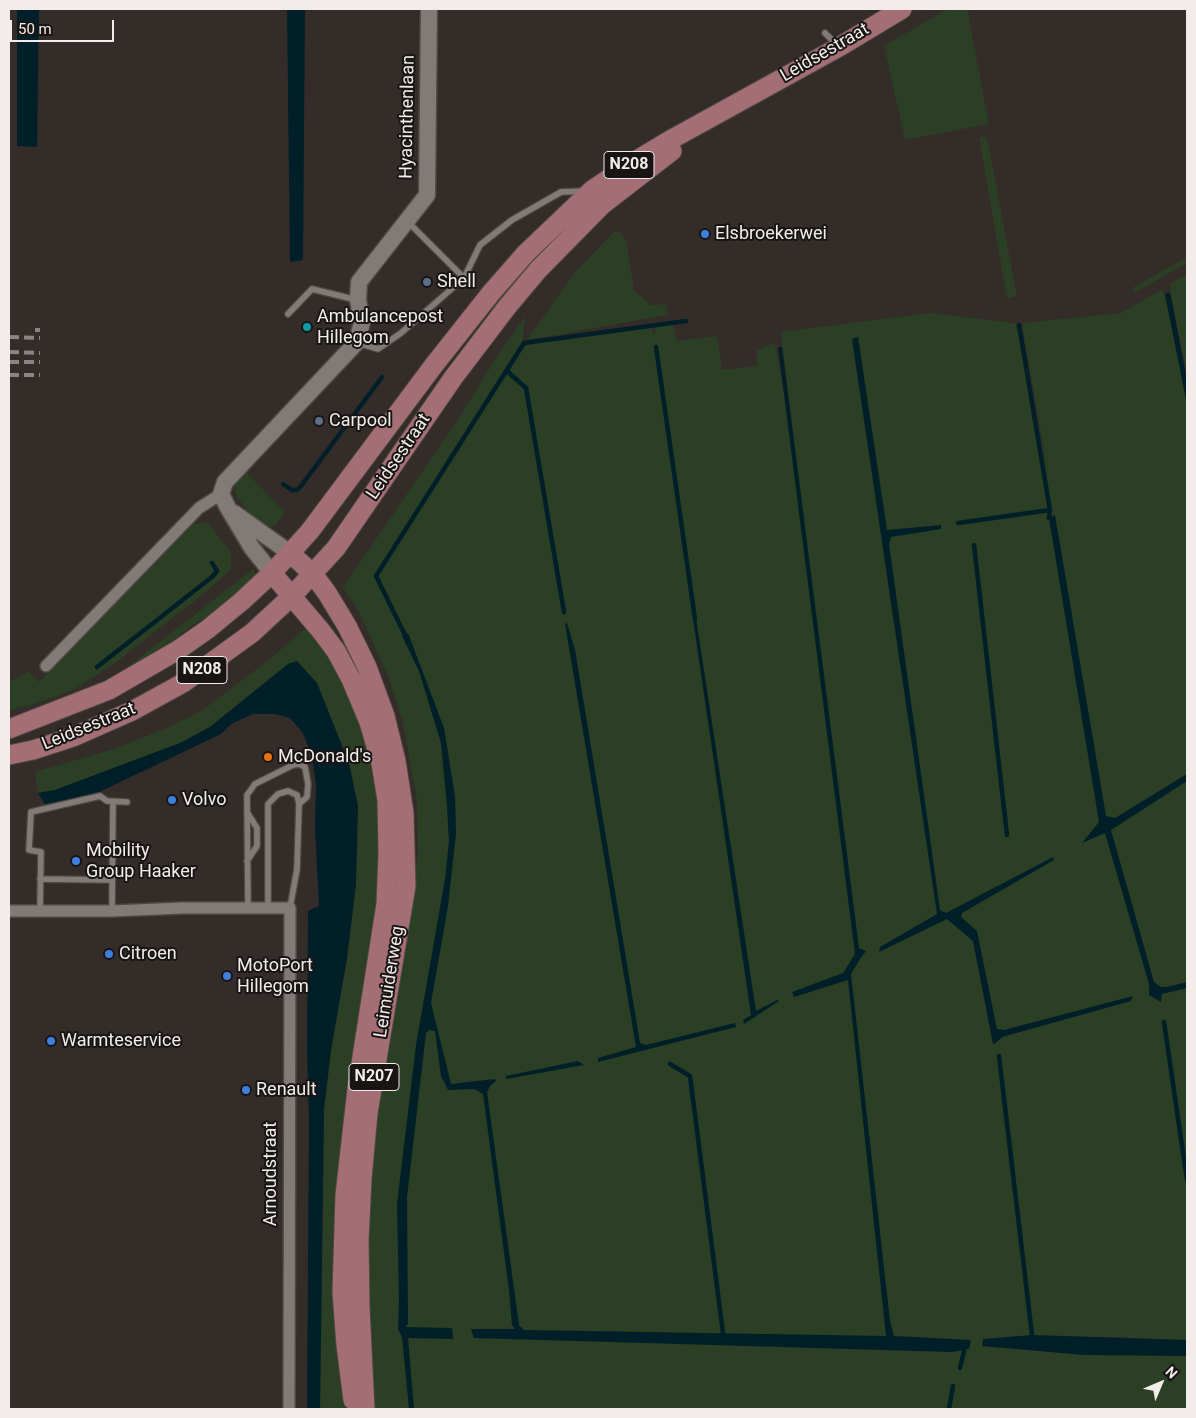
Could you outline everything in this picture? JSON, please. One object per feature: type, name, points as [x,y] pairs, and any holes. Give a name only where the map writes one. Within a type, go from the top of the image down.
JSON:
[{"type":"main road","name":"Leidsestraat","points":[[9,729],[109,690],[160,661],[208,629],[272,573],[312,528],[491,293],[526,253],[592,190],[640,158],[902,9]]},
{"type":"main road","name":"Leidsestraat","points":[[9,755],[73,737],[132,712],[183,683],[252,633],[292,596],[336,548],[453,378],[538,270],[602,205],[748,97]]},
{"type":"main road","name":"N207","points":[[290,553],[313,574]]},
{"type":"main road","name":"N207","points":[[272,573],[292,596]]},
{"type":"main road","name":"Leimuiderweg","points":[[313,574],[346,626],[367,667],[385,716],[396,761],[404,813],[406,886],[368,1113],[362,1179],[359,1240],[365,1409]]},
{"type":"main road","name":"Leimuiderweg","points":[[292,596],[336,651],[351,678],[369,722],[381,763],[388,800],[386,904],[357,1089],[345,1195],[342,1292],[354,1409]]},
{"type":"street","name":"Hyacinthenlaan","points":[[358,300],[359,282],[427,195],[429,9]]},
{"type":"street","points":[[272,573],[252,548],[224,501],[225,482],[358,342],[362,322],[358,300]]},
{"type":"street","points":[[224,501],[290,553]]},
{"type":"street","points":[[46,666],[199,508],[224,501]]},
{"type":"street","points":[[9,911],[112,912],[290,908]]},
{"type":"street","name":"Arnoudstraat","points":[[289,1409],[290,908]]},
{"type":"lane","points":[[825,33],[839,46]]},
{"type":"lane","name":"Leidsestraat","points":[[358,342],[378,349],[402,333],[464,278],[480,245],[512,220],[561,192],[592,190]]},
{"type":"lane","points":[[406,221],[464,278]]},
{"type":"lane","points":[[288,314],[312,289],[358,300]]},
{"type":"lane","name":"Arnoudstraat","points":[[248,908],[247,795],[255,784],[299,764],[305,767],[308,784],[307,796],[299,804],[296,869],[290,908]]},
{"type":"lane","points":[[268,907],[268,804],[278,794],[288,791],[296,795],[299,804]]},
{"type":"lane","points":[[40,910],[40,852],[29,850],[31,812],[100,796],[107,801],[127,802]]},
{"type":"lane","points":[[112,912],[113,802]]},
{"type":"lane","points":[[247,811],[257,828],[257,846],[247,861]]},
{"type":"lane","points":[[40,879],[112,880]]},
{"type":"green space","points":[[947,9],[967,9],[989,124],[905,140],[884,46]]},
{"type":"green space","points":[[979,137],[987,137],[1017,296],[1007,299]]},
{"type":"green space","points":[[619,231],[626,240],[634,290],[651,305],[665,304],[668,315],[527,340],[574,273],[614,232]]},
{"type":"green space","points":[[1187,257],[1187,263],[1134,293],[1132,288]]},
{"type":"green space","points":[[1187,274],[1187,374],[1170,292],[1171,283]]},
{"type":"green space","points":[[1163,289],[1187,393],[1187,1409],[372,1409],[365,1180],[418,855],[417,801],[403,722],[389,678],[359,612],[343,587],[455,424],[498,355],[525,316],[523,341],[511,365],[525,344],[651,327],[655,338],[655,324],[673,324],[677,341],[717,336],[722,370],[757,366],[757,350],[775,343],[795,455],[781,332],[929,313],[1016,324],[1049,479],[1022,323],[1121,313]],"holes":[[[1096,1337],[1127,1337],[1085,1355],[982,1346]]]},
{"type":"green space","points":[[243,469],[285,512],[276,525],[269,527],[248,512],[237,497],[234,485],[236,475]]},
{"type":"green space","points":[[207,522],[231,552],[231,569],[206,592],[119,660],[86,682],[73,690],[35,704],[9,710],[9,682],[29,672],[39,682],[93,626],[174,536],[194,524]]},
{"type":"green space","points":[[253,569],[256,575],[254,584],[240,596],[191,626],[159,651],[102,687]]},
{"type":"green space","points":[[306,628],[320,642],[346,682],[377,766],[385,838],[344,1383],[346,1409],[320,1409],[324,1109],[331,1050],[347,958],[356,884],[297,661],[288,664],[210,727],[180,743],[55,790],[38,793],[35,772],[114,749],[164,729],[203,710],[271,658]]},
{"type":"water","points":[[17,9],[39,9],[37,147],[17,146]]},
{"type":"water","points":[[287,9],[305,9],[303,256],[302,260],[290,262]]},
{"type":"water","points":[[1170,292],[1187,380],[1187,405],[1165,294]]},
{"type":"water","points":[[858,337],[887,530],[941,525],[941,529],[891,537],[889,544],[940,910],[946,913],[1053,857],[1054,860],[962,913],[961,917],[977,931],[997,1029],[1004,1030],[1133,996],[1131,1001],[1002,1037],[993,1044],[973,941],[947,919],[879,952],[880,947],[937,914],[852,339]]},
{"type":"water","points":[[778,347],[782,347],[859,948],[866,951],[851,974],[890,1321],[894,1336],[971,1340],[969,1349],[952,1352],[474,1338],[471,1329],[515,1329],[512,1325],[483,1094],[474,1089],[448,1090],[441,1076],[435,1031],[429,1030],[426,1033],[407,1197],[408,1324],[405,1327],[452,1328],[453,1339],[408,1338],[414,1409],[409,1409],[402,1337],[398,1329],[397,1204],[416,1045],[445,879],[449,841],[441,743],[419,671],[402,636],[408,633],[444,728],[455,796],[456,833],[448,906],[431,1003],[451,1084],[495,1079],[496,1081],[487,1092],[519,1325],[524,1330],[886,1336],[848,980],[794,997],[792,992],[843,973],[855,954]]},
{"type":"water","points":[[1055,515],[1106,816],[1115,818],[1187,774],[1187,781],[1111,830],[1154,982],[1161,987],[1167,987],[1187,982],[1187,988],[1162,994],[1161,1002],[1149,995],[1149,984],[1105,833],[1082,843],[1099,822],[1049,518]]},
{"type":"water","points":[[696,618],[756,1011],[777,1000],[779,1001],[744,1024],[743,1020],[751,1015],[693,619]]},
{"type":"water","points":[[567,623],[575,650],[640,1043],[646,1045],[735,1023],[736,1027],[598,1062],[598,1058],[636,1047],[565,624]]},
{"type":"water","points":[[297,661],[317,683],[349,763],[358,806],[356,884],[347,958],[331,1050],[324,1109],[320,1409],[307,1409],[308,911],[319,906],[315,828],[316,784],[312,757],[303,733],[290,718],[275,714],[253,714],[231,724],[221,734],[95,794],[45,804],[38,793],[55,790],[180,743],[210,727],[288,664]]},
{"type":"water","points":[[578,1061],[584,1065],[506,1079],[506,1076]]},
{"type":"water","points":[[1032,1335],[1187,1340],[1187,1356],[1085,1355],[982,1346],[983,1339]]},
{"type":"waterway","points":[[405,635],[376,576],[524,343],[686,321]]},
{"type":"waterway","points":[[1019,325],[1050,510],[1049,518]]},
{"type":"waterway","points":[[656,347],[695,619]]},
{"type":"waterway","points":[[507,371],[526,388],[564,612]]},
{"type":"waterway","points":[[283,484],[292,490],[297,490],[301,486],[382,377]]},
{"type":"waterway","points":[[958,523],[1050,510]]},
{"type":"waterway","points":[[974,545],[1007,835]]},
{"type":"waterway","points":[[97,667],[212,577],[217,571],[212,563]]},
{"type":"waterway","points":[[1164,1022],[1187,1180]]},
{"type":"waterway","points":[[999,1056],[1032,1335]]},
{"type":"waterway","points":[[670,1064],[690,1076],[723,1333]]},
{"type":"waterway","points":[[960,1368],[964,1351]]},
{"type":"waterway","points":[[949,1409],[953,1386]]},
{"type":"railway","points":[[35,330],[40,330]]},
{"type":"railway","points":[[9,337],[40,338]]},
{"type":"railway","points":[[9,352],[40,353]]},
{"type":"railway","points":[[9,362],[40,362]]},
{"type":"railway","points":[[9,375],[40,375]]},
{"type":"place","name":"Elsbroekerwei","points":[[705,234]]},
{"type":"place","name":"Shell","points":[[427,282]]},
{"type":"place","name":"Ambulancepost Hillegom","points":[[307,327]]},
{"type":"place","name":"Carpool","points":[[319,421]]},
{"type":"place","name":"McDonald's","points":[[268,757]]},
{"type":"place","name":"Volvo","points":[[172,800]]},
{"type":"place","name":"Mobility Group Haaker","points":[[76,861]]},
{"type":"place","name":"Citroen","points":[[109,954]]},
{"type":"place","name":"MotoPort Hillegom","points":[[227,976]]},
{"type":"place","name":"Warmteservice","points":[[51,1041]]},
{"type":"place","name":"Renault","points":[[246,1090]]}]
